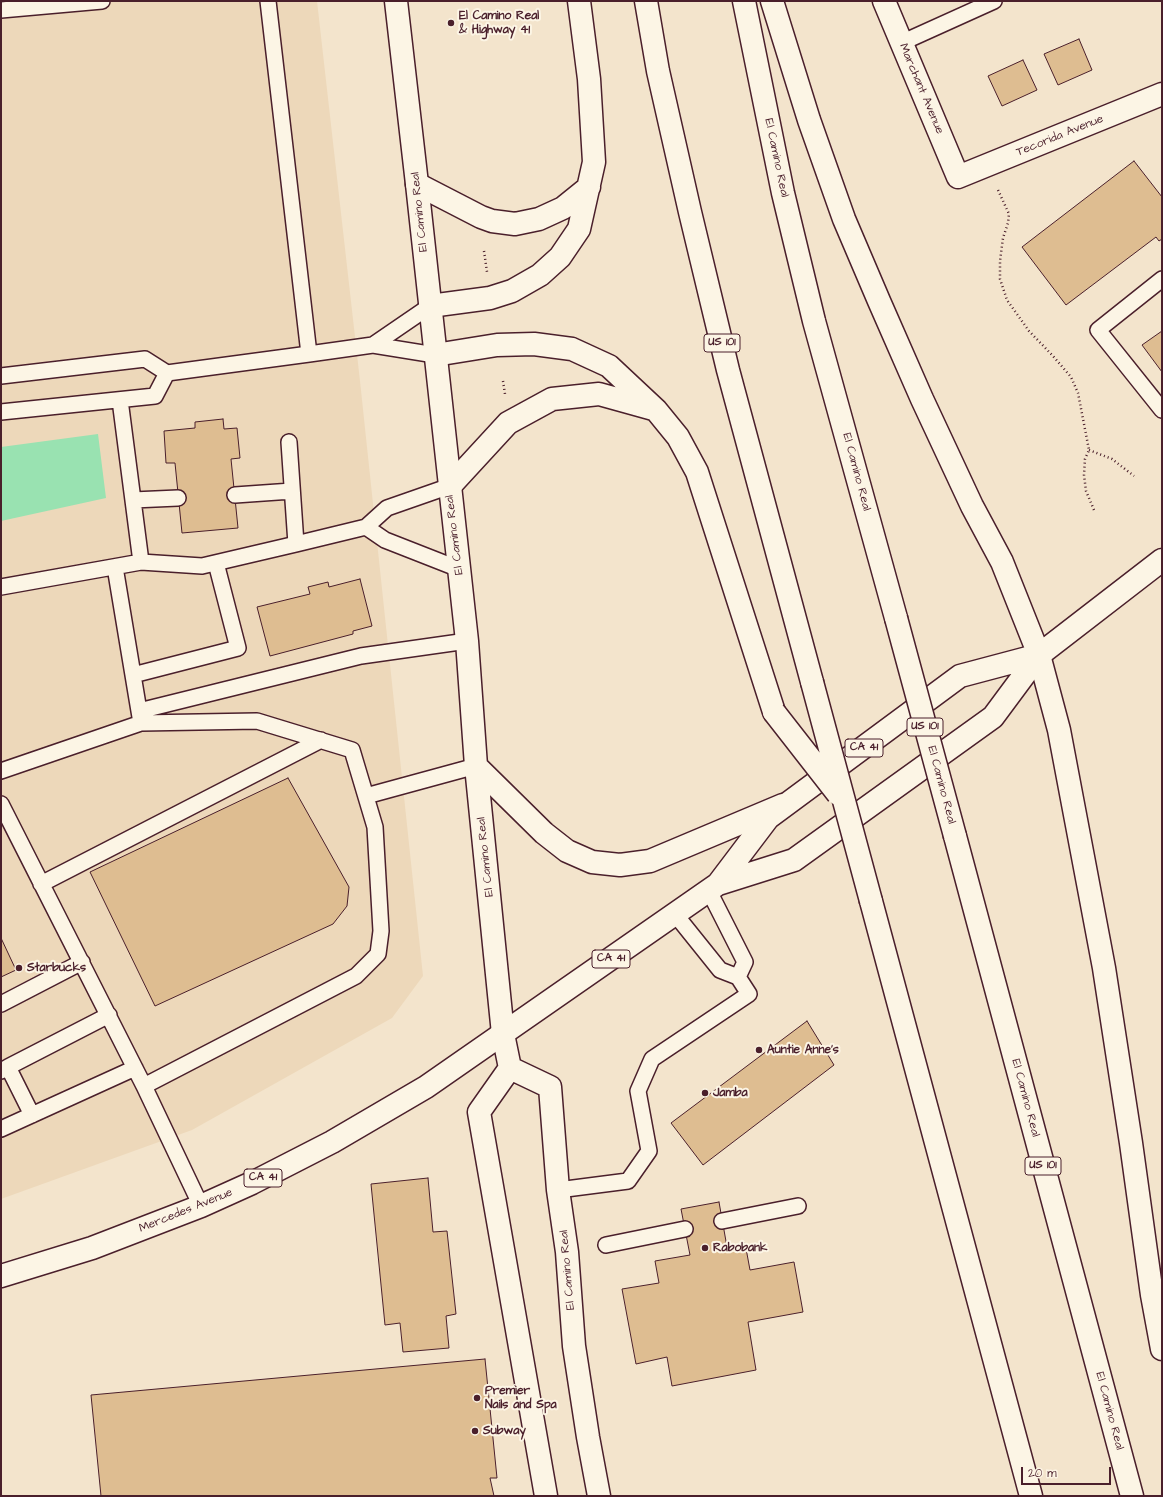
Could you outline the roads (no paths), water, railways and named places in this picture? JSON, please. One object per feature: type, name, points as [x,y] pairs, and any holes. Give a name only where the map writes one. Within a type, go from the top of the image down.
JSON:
[{"type":"main road","name":"El Camino Real","points":[[396,1],[418,184],[435,355],[467,642],[476,766],[503,1034],[510,1068],[550,1088],[558,1190],[567,1252],[574,1346],[599,1496]]},
{"type":"main road","points":[[430,306],[490,298],[512,291],[540,275],[560,257],[579,229],[594,162],[589,79],[579,1]]},
{"type":"main road","name":"US 101","points":[[646,1],[658,71],[728,370],[1031,1496]]},
{"type":"main road","name":"El Camino Real","points":[[744,1],[783,193],[814,322],[896,618],[1132,1496]]},
{"type":"main road","points":[[772,1],[809,120],[844,219],[922,399],[972,506],[1002,562],[1039,654],[1059,730],[1104,968],[1131,1143],[1152,1295],[1162,1349]]},
{"type":"main road","name":"Marchant Avenue","points":[[884,1],[958,177]]},
{"type":"main road","name":"Tecorida Avenue","points":[[958,177],[1162,94]]},
{"type":"main road","points":[[418,184],[481,217],[492,221],[515,224],[539,219],[563,208],[589,187]]},
{"type":"main road","points":[[435,355],[505,345],[534,344],[572,349],[610,366],[656,410],[678,437],[696,472],[774,712],[844,801]]},
{"type":"main road","points":[[450,486],[508,423],[552,399],[599,394],[656,410]]},
{"type":"main road","name":"CA 41","points":[[503,1034],[714,887],[794,860],[993,717],[1039,654],[1162,560]]},
{"type":"main road","name":"CA 41","points":[[714,887],[768,818],[960,676],[1039,654]]},
{"type":"main road","points":[[476,766],[544,833],[567,851],[592,862],[620,865],[650,860],[790,802]]},
{"type":"main road","name":"Mercedes Avenue","points":[[1,1276],[92,1248],[201,1206],[252,1183],[332,1142],[426,1087],[503,1034]]},
{"type":"main road","points":[[510,1068],[479,1112],[546,1496]]},
{"type":"lane","points":[[1,10],[102,1]]},
{"type":"lane","points":[[268,1],[309,354]]},
{"type":"lane","points":[[901,43],[994,1]]},
{"type":"lane","points":[[1162,279],[1098,330],[1162,410]]},
{"type":"lane","points":[[373,345],[430,306]]},
{"type":"lane","points":[[1,376],[145,359],[168,373],[373,345],[435,355]]},
{"type":"lane","points":[[1,412],[154,396],[168,373]]},
{"type":"lane","points":[[120,400],[141,562]]},
{"type":"lane","points":[[289,442],[296,544]]},
{"type":"lane","points":[[1,588],[141,562],[202,566],[216,563],[366,527],[387,508],[450,486]]},
{"type":"lane","points":[[235,495],[292,491]]},
{"type":"lane","points":[[133,500],[178,498]]},
{"type":"lane","points":[[366,527],[385,540],[459,569]]},
{"type":"lane","points":[[133,675],[238,648],[216,563]]},
{"type":"lane","points":[[116,567],[140,717]]},
{"type":"lane","points":[[1,771],[140,717],[361,656],[467,642]]},
{"type":"lane","points":[[140,717],[257,721],[352,750],[375,827],[381,931],[378,954],[356,976],[144,1086]]},
{"type":"lane","points":[[42,884],[321,740]]},
{"type":"lane","points":[[366,796],[476,766]]},
{"type":"lane","points":[[1,804],[109,1015],[201,1206]]},
{"type":"lane","points":[[714,887],[745,962],[738,977]]},
{"type":"lane","points":[[558,1190],[628,1181],[649,1151],[638,1091],[652,1059],[749,994],[738,977],[720,970],[675,914]]},
{"type":"lane","points":[[1,1004],[82,962]]},
{"type":"lane","points":[[32,1115],[4,1069],[109,1015]]},
{"type":"lane","points":[[1,1129],[135,1068]]},
{"type":"lane","points":[[722,1221],[798,1206]]},
{"type":"lane","points":[[606,1245],[685,1229]]},
{"type":"place","name":"El Camino Real & Highway 41","points":[[451,23]]},
{"type":"place","name":"Starbucks","points":[[19,968]]},
{"type":"place","name":"Auntie Anne's","points":[[759,1050]]},
{"type":"place","name":"Jamba","points":[[705,1093]]},
{"type":"place","name":"Rabobank","points":[[705,1248]]},
{"type":"place","name":"Premier Nails and Spa","points":[[477,1398]]},
{"type":"place","name":"Subway","points":[[475,1431]]}]
